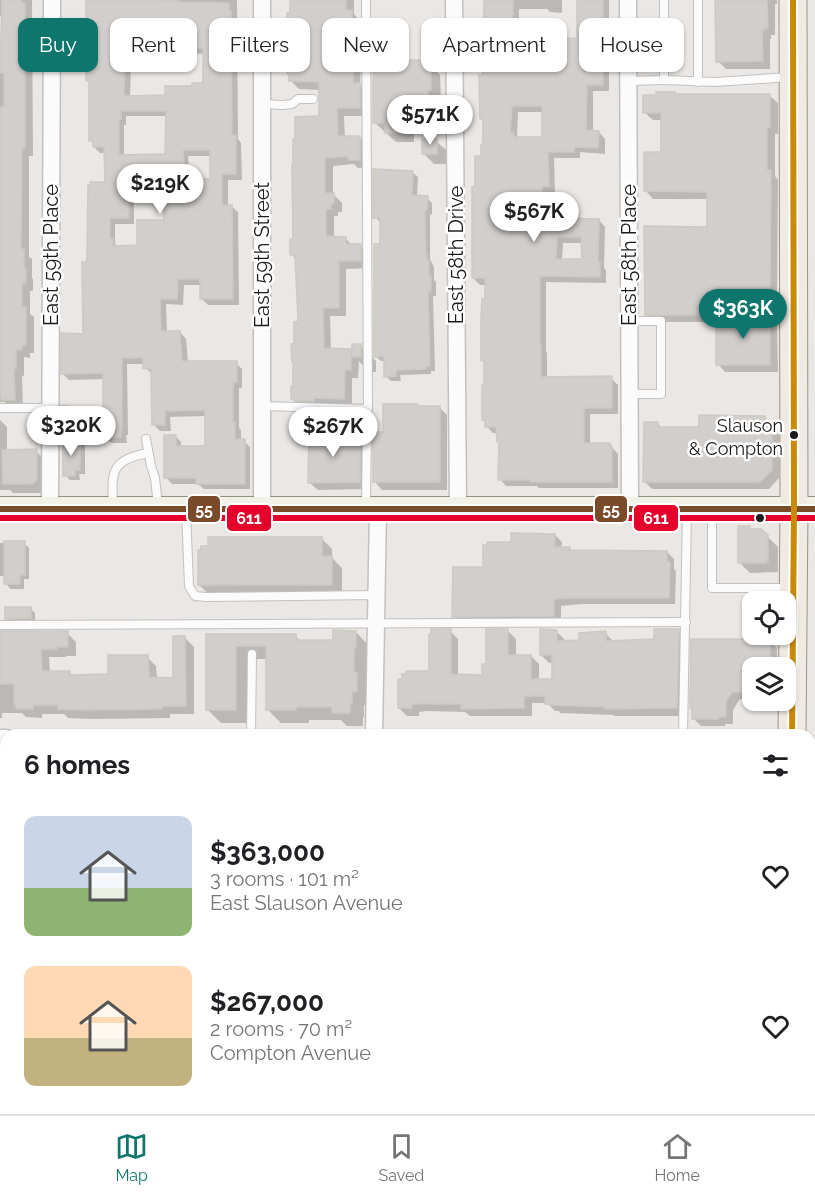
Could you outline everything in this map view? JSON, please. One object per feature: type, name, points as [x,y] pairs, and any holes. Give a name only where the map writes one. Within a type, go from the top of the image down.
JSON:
[{"type":"main road","points":[[792,729],[793,588],[804,509],[793,0]]},
{"type":"main road","points":[[0,509],[804,509]]},
{"type":"street","name":"East 59th Place","points":[[50,509],[52,0]]},
{"type":"street","name":"East 59th Street","points":[[262,0],[262,509]]},
{"type":"street","name":"East 58th Drive","points":[[454,0],[458,509]]},
{"type":"street","name":"East 58th Place","points":[[628,0],[630,509]]},
{"type":"street","points":[[372,509],[376,595],[374,729]]},
{"type":"lane","points":[[262,406],[368,409],[366,0]]},
{"type":"lane","points":[[664,0],[664,80]]},
{"type":"lane","points":[[698,0],[698,82]]},
{"type":"lane","points":[[628,81],[698,82],[793,77]]},
{"type":"lane","points":[[262,104],[282,105],[292,104],[298,99],[313,99]]},
{"type":"lane","points":[[629,321],[661,321],[661,393],[629,394]]},
{"type":"lane","points":[[0,408],[50,408]]},
{"type":"lane","points":[[367,419],[372,509]]},
{"type":"lane","points":[[146,439],[155,478],[158,509]]},
{"type":"lane","points":[[113,509],[114,470],[134,456],[148,453]]},
{"type":"lane","points":[[186,509],[189,586],[195,596],[376,595]]},
{"type":"lane","points":[[683,729],[687,509]]},
{"type":"lane","points":[[712,510],[712,588],[793,588]]},
{"type":"lane","points":[[0,625],[686,622]]},
{"type":"lane","points":[[251,729],[252,654]]},
{"type":"building","points":[[2,0],[21,0],[21,3],[25,3],[25,18],[18,18],[18,72],[25,72],[21,249],[24,249],[24,269],[26,269],[26,283],[22,283],[22,307],[26,307],[26,345],[22,345],[22,350],[16,350],[15,400],[1,400],[0,394],[0,107],[4,107],[4,73],[0,73]]},
{"type":"building","points":[[86,0],[229,3],[231,18],[209,18],[209,72],[231,72],[232,135],[236,135],[236,174],[222,174],[222,205],[232,205],[233,299],[200,299],[199,279],[178,279],[177,299],[160,299],[161,331],[180,331],[182,361],[237,361],[237,382],[233,382],[233,422],[235,422],[235,439],[245,439],[245,484],[196,484],[196,478],[164,478],[164,435],[176,435],[176,446],[205,446],[205,410],[165,411],[165,425],[152,425],[151,368],[143,369],[143,358],[122,358],[121,437],[103,437],[103,373],[61,374],[61,333],[83,334],[82,262],[86,262],[87,258],[88,185],[90,182],[105,182],[104,147],[93,147],[93,141],[89,141],[89,81],[86,81],[86,72],[98,72],[98,18],[86,18]],"holes":[[[121,111],[166,111],[165,154],[119,155]],[[183,150],[210,150],[210,179],[185,179]],[[164,167],[164,220],[137,220],[137,245],[113,246],[113,239],[110,239],[110,218],[129,218],[128,180],[135,180],[137,168]]]},
{"type":"building","points":[[290,0],[346,0],[346,10],[352,10],[352,18],[322,18],[322,72],[353,72],[353,83],[360,83],[360,108],[337,108],[338,136],[360,136],[360,160],[348,160],[348,156],[325,158],[325,193],[334,193],[334,204],[331,204],[331,209],[326,209],[326,236],[346,237],[346,244],[361,244],[361,261],[339,261],[339,308],[323,308],[324,348],[351,349],[351,370],[345,370],[344,399],[314,398],[314,401],[294,401],[291,399],[293,362],[291,344],[294,344],[294,322],[298,322],[295,255],[290,255],[290,239],[293,239],[293,139],[295,139],[295,117],[319,116],[319,82],[289,81],[287,72],[310,72],[310,18],[287,18],[287,13],[290,13]]},
{"type":"building","points":[[484,0],[513,0],[513,18],[484,18]]},
{"type":"building","points":[[577,0],[603,0],[603,18],[579,18],[579,72],[603,72],[603,85],[587,85],[586,130],[599,131],[598,148],[574,147],[574,152],[548,152],[549,186],[542,187],[542,218],[599,219],[600,277],[540,276],[540,345],[541,377],[612,376],[612,408],[584,408],[584,443],[610,443],[612,446],[612,482],[498,480],[499,442],[497,442],[496,427],[485,427],[485,420],[482,420],[484,361],[481,361],[481,318],[482,299],[485,299],[485,278],[472,278],[472,187],[475,187],[475,156],[481,156],[483,143],[479,75],[482,75],[482,72],[567,72],[567,38],[577,38]],"holes":[[[512,106],[542,106],[542,137],[514,137],[514,133],[510,133]],[[557,237],[581,237],[582,259],[556,259]]]},
{"type":"building","points":[[715,0],[767,0],[768,28],[762,31],[763,61],[716,62]]},
{"type":"building","points":[[409,60],[421,60],[421,72],[431,72],[428,115],[405,114],[405,133],[385,133],[385,123],[373,123],[374,72],[409,72]]},
{"type":"building","points":[[656,92],[770,94],[767,170],[771,170],[770,287],[716,287],[716,315],[645,315],[644,226],[707,227],[707,192],[644,191],[644,152],[661,152],[661,113],[643,113],[643,95],[656,95]]},
{"type":"building","points":[[422,139],[437,139],[437,154],[422,154]]},
{"type":"building","points":[[373,169],[413,171],[412,195],[428,196],[427,210],[425,210],[426,254],[429,260],[429,276],[431,276],[431,291],[428,291],[430,366],[426,366],[426,369],[396,370],[396,376],[384,377],[384,356],[374,357],[374,244],[380,244],[380,218],[373,218]]},
{"type":"building","points":[[716,315],[770,315],[770,365],[716,365]]},
{"type":"building","points":[[352,344],[361,344],[361,357],[352,357]]},
{"type":"building","points":[[383,404],[440,406],[440,482],[373,482],[373,432],[383,432]]},
{"type":"building","points":[[61,406],[69,406],[70,424],[61,424]]},
{"type":"building","points":[[699,415],[765,416],[765,425],[772,425],[772,470],[760,482],[643,482],[644,422],[658,422],[658,427],[699,427]]},
{"type":"building","points":[[339,424],[341,441],[360,441],[360,482],[308,483],[309,436],[327,436],[326,426]]},
{"type":"building","points":[[63,439],[80,439],[80,470],[75,470],[75,476],[63,476]]},
{"type":"building","points":[[37,449],[37,479],[32,484],[3,484],[2,450]]},
{"type":"building","points":[[738,526],[761,529],[768,535],[768,562],[738,563]]},
{"type":"building","points":[[511,533],[555,534],[555,547],[570,547],[570,550],[667,551],[667,561],[670,563],[669,598],[554,599],[554,616],[452,617],[453,567],[483,567],[483,545],[487,545],[487,542],[511,542]]},
{"type":"building","points":[[208,537],[322,537],[322,556],[332,556],[332,585],[198,585],[198,550],[201,550],[201,546],[208,546]]},
{"type":"building","points":[[4,541],[25,541],[25,575],[20,575],[20,584],[4,584]]},
{"type":"building","points":[[5,607],[31,607],[31,618],[5,619]]},
{"type":"building","points":[[431,629],[451,629],[451,674],[482,675],[482,664],[486,664],[486,629],[508,629],[508,655],[531,655],[531,679],[552,679],[552,655],[540,655],[540,629],[557,630],[557,641],[579,640],[579,633],[606,631],[606,641],[654,639],[654,629],[679,629],[677,708],[605,709],[605,707],[551,705],[545,704],[545,696],[524,696],[524,708],[461,709],[461,704],[412,704],[412,708],[398,708],[398,679],[402,679],[402,674],[406,674],[406,671],[429,671]]},
{"type":"building","points":[[333,630],[356,631],[354,672],[357,673],[357,691],[352,692],[350,713],[332,713],[332,707],[266,710],[266,646],[236,646],[236,710],[206,710],[206,634],[296,634],[296,640],[333,640]]},
{"type":"building","points":[[0,631],[68,631],[68,647],[41,649],[42,671],[70,671],[70,675],[108,674],[108,655],[148,655],[149,677],[173,678],[173,636],[185,636],[186,706],[162,706],[162,709],[85,710],[58,709],[58,705],[33,705],[33,709],[16,709],[14,684],[0,684]]},
{"type":"building","points":[[691,639],[742,639],[742,645],[770,645],[770,657],[742,657],[742,692],[732,692],[726,702],[726,717],[692,719],[692,708],[690,708]]},
{"type":"transit line","points":[[792,729],[793,0]]},
{"type":"transit line","name":"55","points":[[0,509],[815,509]]},
{"type":"transit line","name":"611","points":[[0,518],[815,518]]},
{"type":"place","name":"Slauson & Compton","points":[[794,435]]}]
